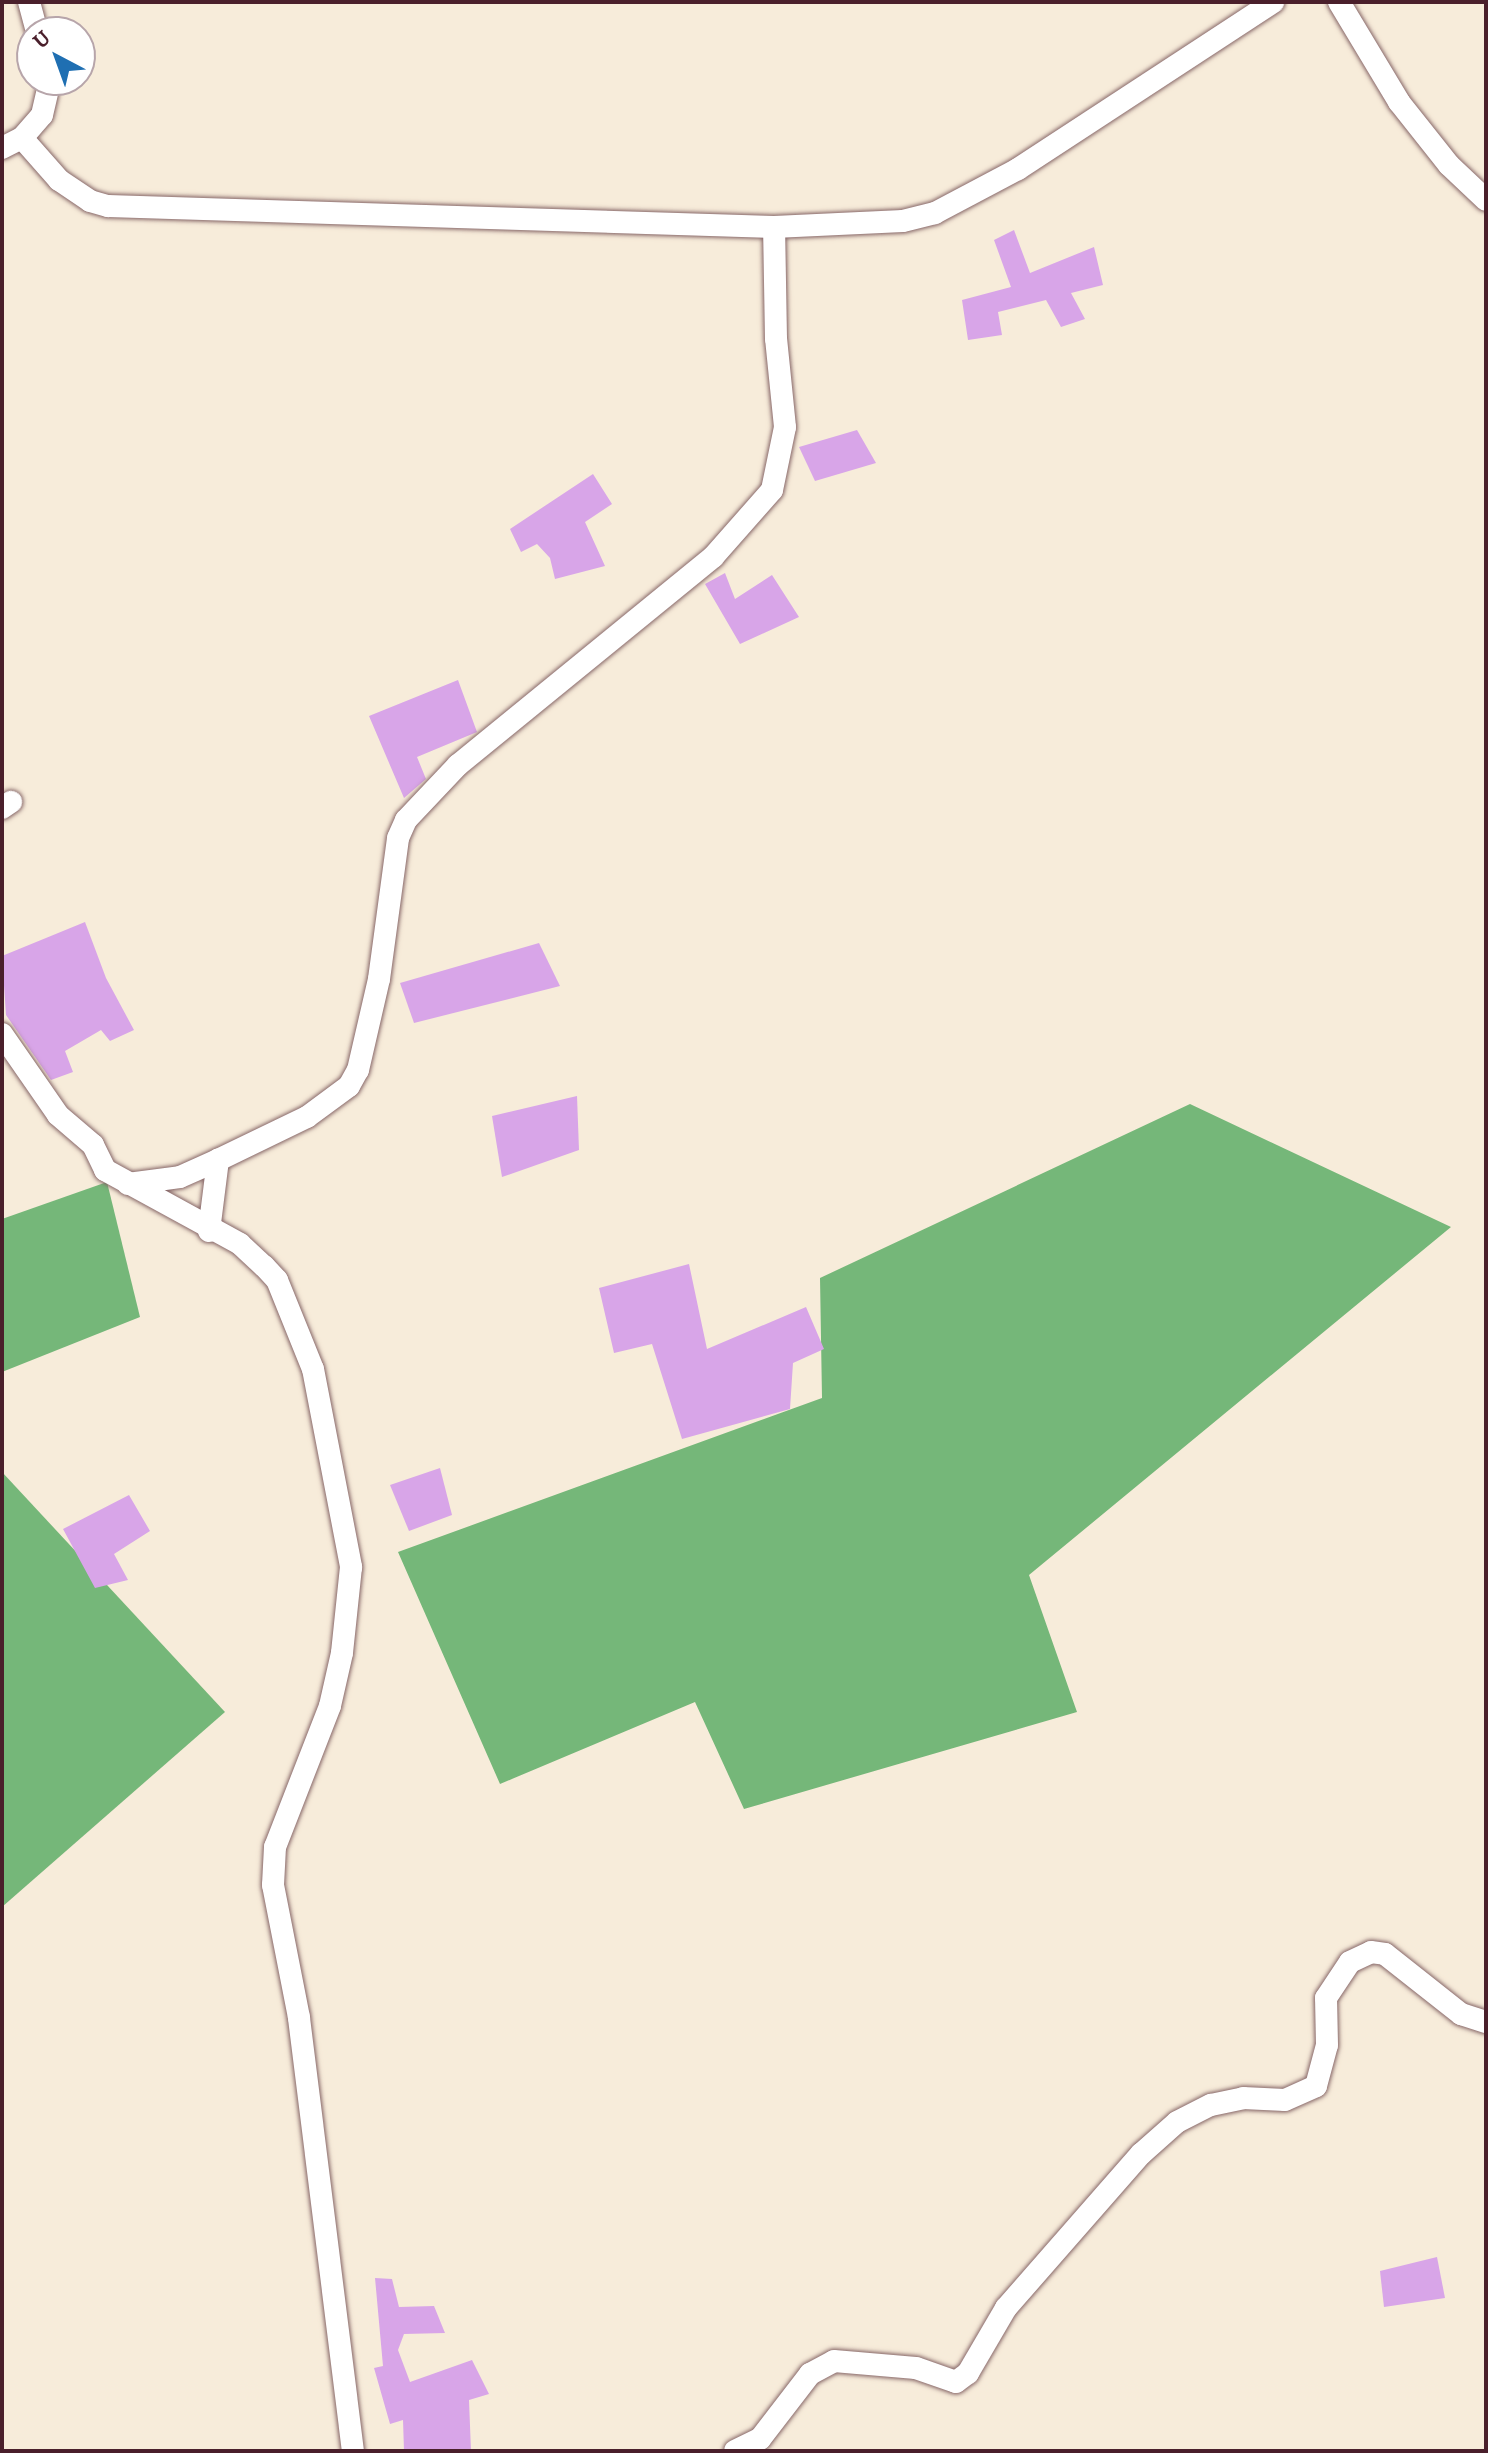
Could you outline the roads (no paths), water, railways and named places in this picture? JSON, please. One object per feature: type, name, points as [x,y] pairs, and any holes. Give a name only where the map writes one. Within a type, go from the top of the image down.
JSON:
[{"type":"street","points":[[46,96],[42,115],[12,143],[90,201],[108,206],[774,227],[857,226],[935,213],[1018,169],[1273,2]]},
{"type":"street","points":[[1339,2],[1399,102],[1449,165],[1486,200]]},
{"type":"street","points":[[128,1184],[180,1177],[330,1102],[358,1070],[379,979],[398,838],[406,820],[458,765],[713,557],[772,490],[785,427],[774,227]]},
{"type":"street","points":[[2,1034],[58,1115],[93,1145],[105,1170],[209,1231],[240,1244],[264,1266],[291,1312],[313,1369],[351,1567],[342,1653],[330,1706],[275,1847],[273,1885],[301,2034],[353,2451]]},
{"type":"street","points":[[209,1231],[218,1160]]},
{"type":"street","points":[[735,2451],[760,2439],[810,2374],[834,2361],[916,2368],[956,2382],[968,2373],[1006,2308],[1141,2154],[1177,2122],[1211,2105],[1243,2098],[1285,2100],[1316,2086],[1327,2045],[1326,1998],[1350,1962],[1371,1952],[1385,1954],[1461,2014],[1486,2022]]}]
